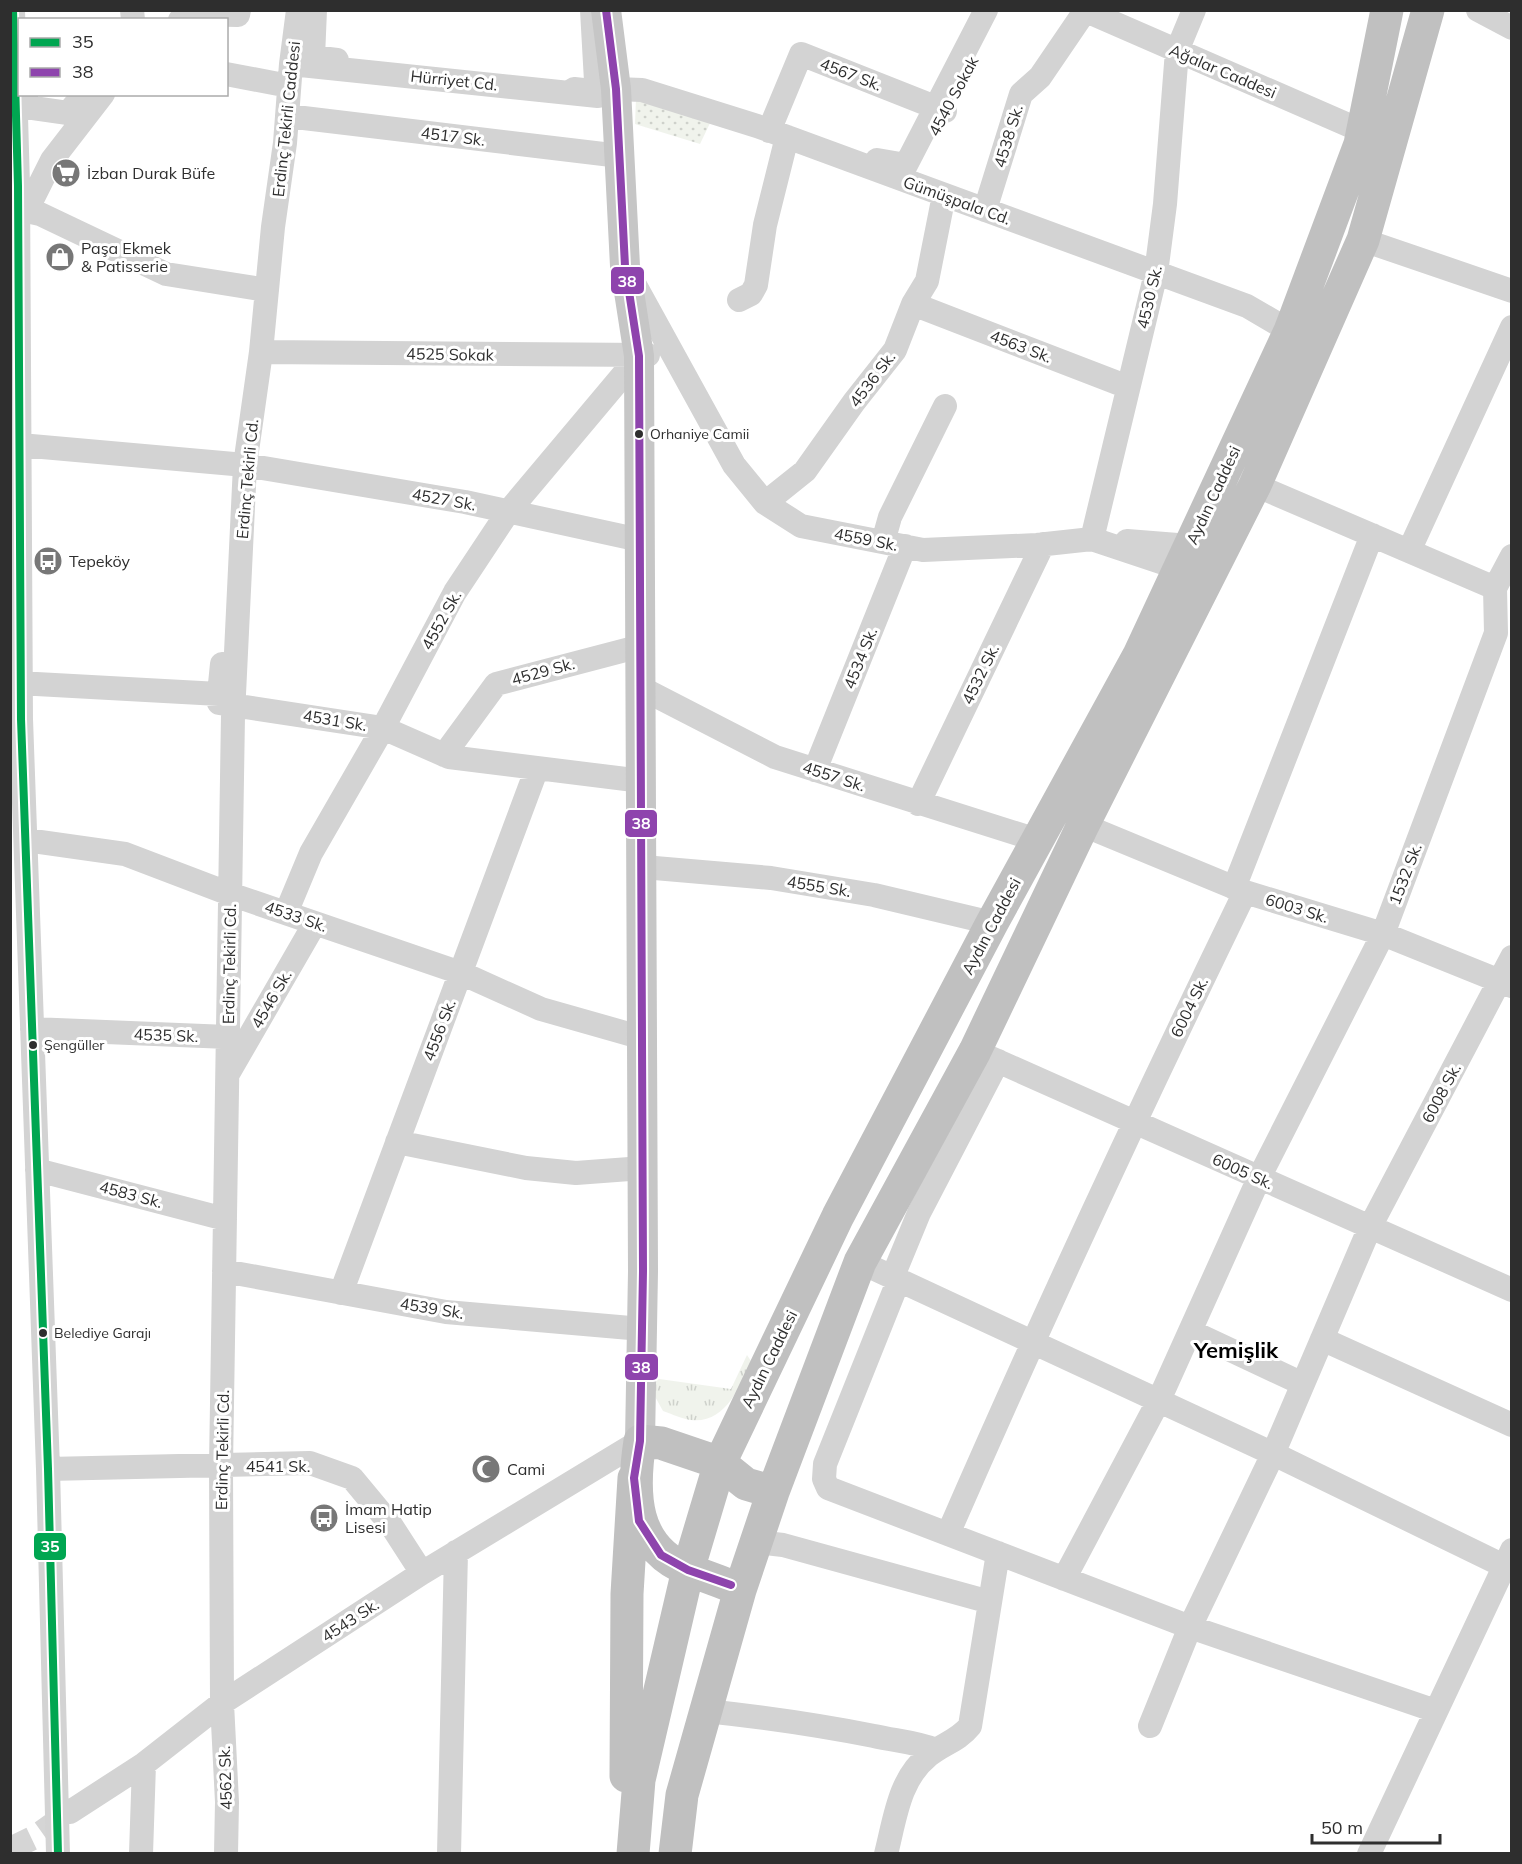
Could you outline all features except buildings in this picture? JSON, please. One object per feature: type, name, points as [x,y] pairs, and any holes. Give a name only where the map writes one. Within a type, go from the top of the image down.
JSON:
[{"type":"highway","name":"Aydın Caddesi","points":[[633,1846],[639,1780],[688,1570],[720,1463],[838,1216],[992,923],[1139,655],[1290,331],[1362,131],[1387,10]]},
{"type":"highway","name":"Aydın Caddesi","points":[[675,1854],[682,1795],[740,1590],[773,1492],[860,1262],[987,1056],[1083,825],[1255,485],[1363,240],[1428,10]]},
{"type":"highway","points":[[651,1442],[693,1439],[722,1425],[752,1393]]},
{"type":"highway","points":[[651,1442],[720,1463],[746,1484],[773,1492]]},
{"type":"highway","points":[[633,1846],[626,1779],[627,1594],[634,1478],[651,1442]]},
{"type":"highway","points":[[634,1478],[639,1521],[661,1555],[688,1570],[717,1579],[740,1590]]},
{"type":"main road","points":[[606,10],[616,89],[625,266],[639,356],[643,867],[642,1329],[651,1442]]},
{"type":"street","points":[[182,18],[187,14],[238,15],[239,10]]},
{"type":"street","points":[[21,690],[219,694],[239,465],[277,140],[287,78],[288,10]]},
{"type":"street","name":"Erdinç Tekirli Caddesi","points":[[273,227],[287,116],[287,78],[298,10]]},
{"type":"street","points":[[315,10],[314,57],[592,91],[596,81],[592,10]]},
{"type":"street","points":[[619,10],[628,73],[776,130],[883,162],[906,165],[940,109],[986,10]]},
{"type":"street","name":"4540 Sokak","points":[[907,181],[940,109],[999,10]]},
{"type":"street","name":"4530 Sk.","points":[[1092,539],[1156,273],[1165,204],[1177,51],[1194,10]]},
{"type":"street","points":[[1478,10],[1512,28]]},
{"type":"street","name":"Ağalar Caddesi","points":[[1084,11],[1362,131]]},
{"type":"street","name":"4538 Sk.","points":[[985,210],[1021,94],[1040,77],[1084,11]]},
{"type":"street","points":[[18,25],[16,201],[21,690],[48,1469],[58,1854]]},
{"type":"street","name":"4567 Sk.","points":[[776,130],[801,54],[940,109]]},
{"type":"street","name":"Hürriyet Cd.","points":[[228,74],[598,96],[616,89]]},
{"type":"street","name":"Gümüşpala Cd.","points":[[616,89],[642,90],[776,130],[944,195],[1247,306],[1290,331]]},
{"type":"street","points":[[26,96],[26,107],[68,113],[82,96]]},
{"type":"street","points":[[16,201],[90,96]]},
{"type":"street","points":[[16,201],[32,200],[52,160],[101,96]]},
{"type":"street","name":"4517 Sk.","points":[[287,116],[620,156]]},
{"type":"street","points":[[739,300],[751,294],[756,285],[776,130]]},
{"type":"street","name":"4536 Sk.","points":[[765,503],[805,471],[854,402],[895,350],[914,304],[927,281],[944,195]]},
{"type":"street","points":[[16,201],[166,274],[259,289]]},
{"type":"street","name":"Erdinç Tekirli Cd.","points":[[222,1703],[221,1466],[239,465],[261,352],[259,289],[273,227]]},
{"type":"street","points":[[1363,240],[1512,291]]},
{"type":"street","name":"4559 Sk.","points":[[625,266],[734,465],[765,503],[801,526],[923,549],[1043,544],[1092,539],[1184,557]]},
{"type":"street","name":"4563 Sk.","points":[[914,304],[1128,387]]},
{"type":"street","points":[[1409,551],[1512,327]]},
{"type":"street","name":"4525 Sokak","points":[[261,352],[639,356]]},
{"type":"street","points":[[639,356],[675,354]]},
{"type":"street","name":"4552 Sk.","points":[[286,913],[311,853],[383,728],[455,592],[508,512],[639,356]]},
{"type":"street","name":"4534 Sk.","points":[[815,770],[894,544],[890,517],[945,406]]},
{"type":"street","points":[[10,419],[18,683],[21,690]]},
{"type":"street","name":"4527 Sk.","points":[[20,445],[239,465],[465,502],[640,540]]},
{"type":"street","points":[[1255,485],[1495,588]]},
{"type":"street","name":"6004 Sk.","points":[[948,1534],[1032,1342],[1240,890],[1372,535]]},
{"type":"street","name":"4532 Sk.","points":[[918,804],[1043,544]]},
{"type":"street","name":"1532 Sk.","points":[[1064,1579],[1159,1400],[1259,1178],[1383,934],[1496,633],[1495,588],[1512,556]]},
{"type":"street","points":[[1496,633],[1512,652]]},
{"type":"street","name":"4529 Sk.","points":[[444,755],[496,684],[641,646]]},
{"type":"street","name":"4557 Sk.","points":[[641,688],[775,757],[1037,840]]},
{"type":"street","name":"4531 Sk.","points":[[21,690],[234,704],[383,728],[444,755],[642,781]]},
{"type":"street","name":"4556 Sk.","points":[[341,1293],[537,768]]},
{"type":"street","name":"6003 Sk.","points":[[1083,825],[1240,890],[1383,934],[1506,984]]},
{"type":"street","name":"4533 Sk.","points":[[26,840],[125,854],[230,894],[461,973],[541,1009],[643,1038]]},
{"type":"street","name":"4555 Sk.","points":[[643,867],[771,878],[874,895],[992,923]]},
{"type":"street","name":"4546 Sk.","points":[[227,1075],[315,923]]},
{"type":"street","name":"6008 Sk.","points":[[1150,1726],[1190,1627],[1273,1454],[1370,1227],[1506,984],[1512,957]]},
{"type":"street","name":"4535 Sk.","points":[[32,1029],[228,1037]]},
{"type":"street","points":[[987,1056],[919,1213],[825,1464],[824,1479],[828,1488],[1190,1627],[1436,1711]]},
{"type":"street","name":"6005 Sk.","points":[[987,1056],[1512,1290]]},
{"type":"street","points":[[397,1142],[526,1168],[576,1173],[643,1168]]},
{"type":"street","name":"4583 Sk.","points":[[37,1170],[225,1219]]},
{"type":"street","points":[[860,1262],[1273,1454],[1508,1558],[1369,1854]]},
{"type":"street","name":"4539 Sk.","points":[[224,1271],[446,1312],[642,1329]]},
{"type":"street","points":[[1190,1331],[1303,1384]]},
{"type":"street","points":[[1322,1339],[1512,1425]]},
{"type":"street","name":"4543 Sk.","points":[[70,1812],[144,1764],[222,1703],[422,1573],[651,1442]]},
{"type":"street","name":"4541 Sk.","points":[[48,1469],[309,1463],[352,1478],[392,1525],[422,1573]]},
{"type":"street","points":[[756,1542],[783,1545],[990,1602]]},
{"type":"street","points":[[449,1854],[456,1552]]},
{"type":"street","points":[[886,1854],[901,1796],[913,1770],[936,1750],[960,1738],[970,1726],[998,1553]]},
{"type":"street","name":"4562 Sk.","points":[[222,1703],[227,1802],[226,1854]]},
{"type":"street","points":[[706,1711],[796,1720],[895,1741],[916,1742],[936,1750]]},
{"type":"street","points":[[141,1854],[144,1764]]},
{"type":"green space","points":[[636,98],[711,121],[700,144],[635,124]]},
{"type":"green space","points":[[747,1355],[751,1361],[742,1382],[730,1402],[713,1416],[703,1420],[681,1418],[663,1411],[653,1393],[652,1378],[731,1389]]},
{"type":"tunnel","points":[[10,1849],[35,1837],[70,1812]]},
{"type":"transit line","name":"35","points":[[13,10],[18,186],[21,719],[48,1469],[58,1854]]},
{"type":"transit line","name":"38","points":[[606,10],[616,89],[625,266],[639,356],[643,1271],[640,1441],[634,1478],[639,1521],[661,1555],[688,1570],[731,1585]]},
{"type":"place","name":"İzban Durak Büfe","points":[[66,173]]},
{"type":"place","name":"Paşa Ekmek & Patisserie","points":[[60,257]]},
{"type":"place","name":"Orhaniye Camii","points":[[639,434]]},
{"type":"place","name":"Tepeköy","points":[[48,561]]},
{"type":"place","name":"Şengüller","points":[[33,1045]]},
{"type":"place","name":"Belediye Garajı","points":[[43,1333]]},
{"type":"place","name":"Cami","points":[[486,1469]]},
{"type":"place","name":"İmam Hatip Lisesi","points":[[324,1518]]},
{"type":"district","name":"Yemişlik","points":[[1236,1350]]}]
